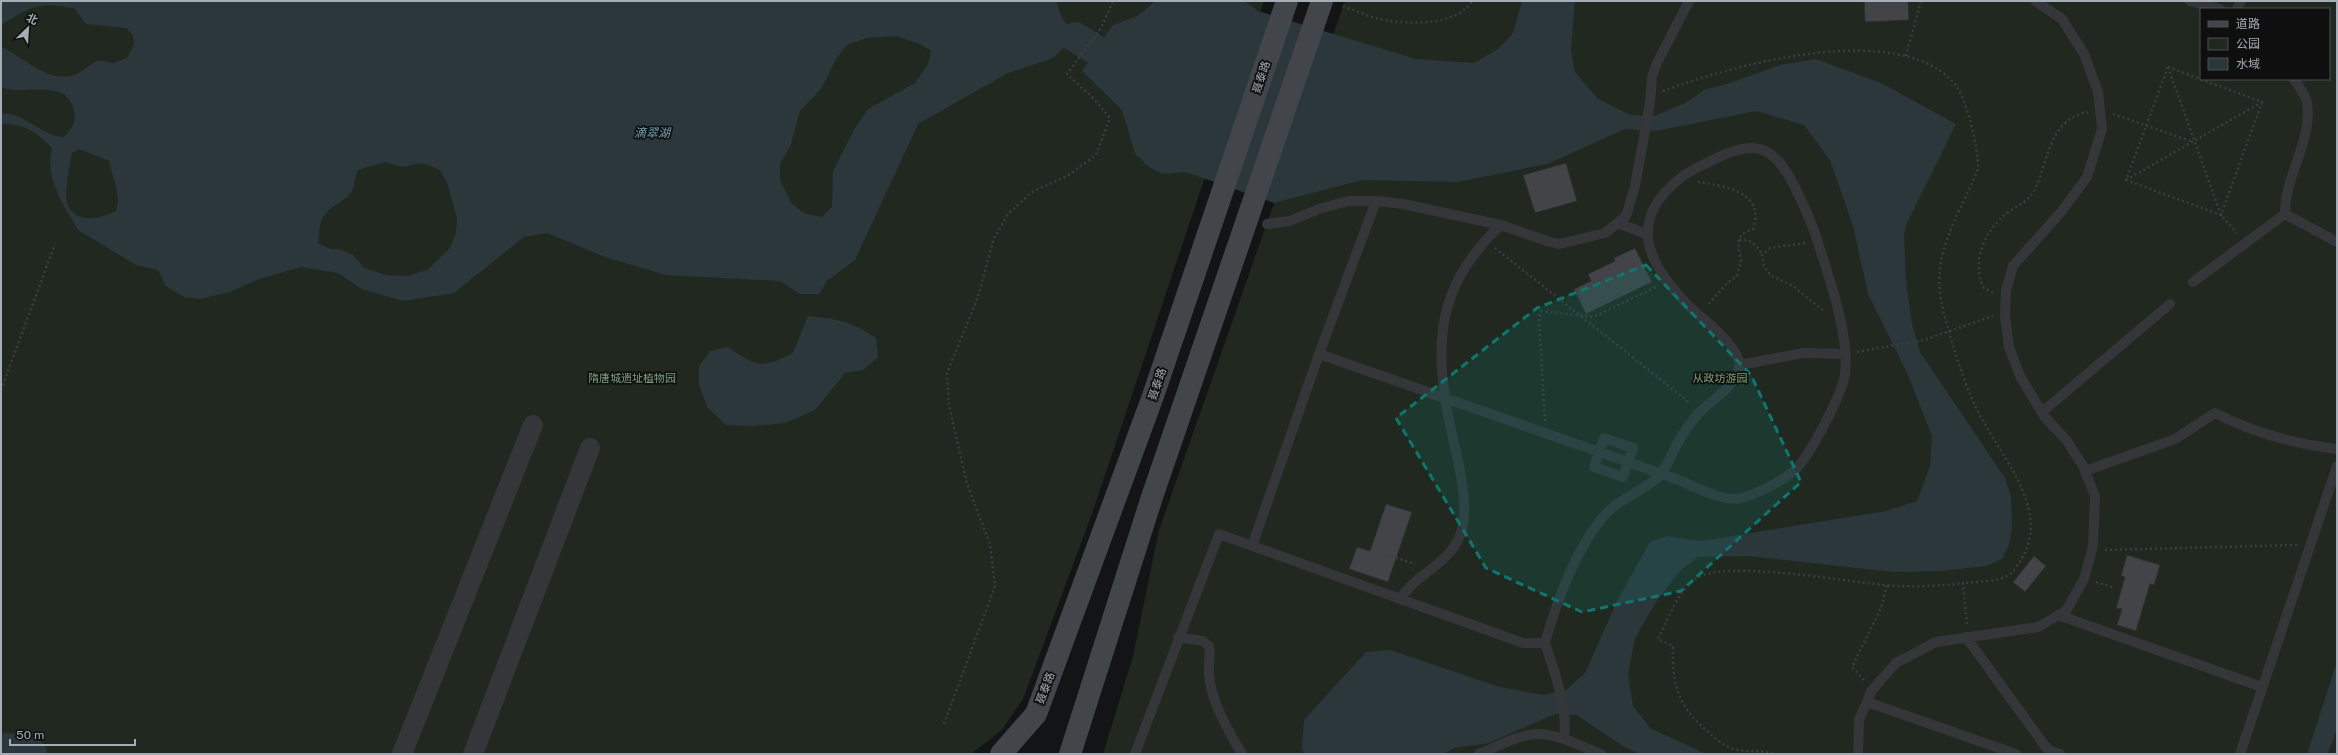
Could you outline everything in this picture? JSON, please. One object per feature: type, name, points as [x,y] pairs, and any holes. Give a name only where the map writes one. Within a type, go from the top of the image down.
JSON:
[{"type":"main road","name":"聂泰路","points":[[1001,754],[1036,714],[1153,396],[1287,1]]},
{"type":"main road","points":[[1070,754],[1159,476],[1322,1]]},
{"type":"street","points":[[402,754],[533,425]]},
{"type":"street","points":[[473,754],[590,448]]},
{"type":"lane","points":[[1267,224],[1290,221],[1319,209],[1348,201],[1376,201],[1403,204],[1501,225],[1559,244],[1605,233],[1626,216],[1633,194],[1644,138],[1652,77],[1657,63],[1689,1]]},
{"type":"lane","points":[[1858,754],[1859,720],[1872,690],[1896,662],[1936,642],[2038,628],[2066,611],[2084,579],[2092,550],[2095,496],[2085,471],[2067,441],[2042,412],[2020,376],[2009,347],[2005,312],[2006,290],[2013,266],[2061,212],[2087,177],[2102,129],[2098,92],[2084,54],[2062,19],[2035,1]]},
{"type":"lane","points":[[2190,1],[2216,8]]},
{"type":"lane","points":[[2285,214],[2284,198],[2307,123],[2307,102],[2295,80]]},
{"type":"lane","points":[[1319,354],[1662,474],[1718,496],[1739,499],[1772,485],[1796,469],[1814,444],[1845,376],[1845,354],[1838,318],[1818,241],[1795,186],[1782,163],[1772,153],[1759,148],[1744,148],[1725,153],[1678,180],[1658,201],[1648,220],[1646,234],[1652,258],[1667,281],[1698,315],[1736,352],[1740,365],[1736,379],[1700,411],[1677,443],[1662,474],[1605,514],[1591,534],[1555,607],[1545,643],[1556,675],[1566,719],[1564,739]]},
{"type":"lane","points":[[1252,546],[1319,354],[1376,201]]},
{"type":"lane","points":[[2285,214],[2337,242]]},
{"type":"lane","points":[[2193,282],[2285,214]]},
{"type":"lane","points":[[1618,223],[1646,234]]},
{"type":"lane","points":[[1399,599],[1415,582],[1431,570],[1453,549],[1461,532],[1463,514],[1462,484],[1458,457],[1441,376],[1441,334],[1450,298],[1465,266],[1485,241],[1501,225]]},
{"type":"lane","points":[[2042,412],[2170,304]]},
{"type":"lane","points":[[1740,365],[1803,353],[1845,354]]},
{"type":"lane","points":[[2085,471],[2175,439],[2216,411],[2240,426],[2283,440],[2337,449]]},
{"type":"lane","points":[[1604,438],[1633,448],[1623,477],[1594,467],[1599,452],[1604,438]]},
{"type":"lane","points":[[2240,754],[2337,466]]},
{"type":"lane","points":[[1135,754],[1218,534],[1523,643],[1545,643]]},
{"type":"lane","points":[[2058,615],[2262,687]]},
{"type":"lane","points":[[1178,637],[1203,641],[1209,646],[1209,673],[1213,694],[1228,730],[1242,754]]},
{"type":"lane","points":[[1967,637],[2047,752],[2060,754]]},
{"type":"lane","points":[[1867,702],[2016,754]]},
{"type":"lane","points":[[1479,754],[1511,741],[1538,734],[1564,739],[1601,754]]},
{"type":"path","points":[[944,724],[995,586],[990,544],[967,484],[951,412],[947,373],[978,297],[994,238],[1008,214],[1032,192],[1067,176],[1096,155],[1110,118],[1067,74],[1101,28],[1113,1]]},
{"type":"path","points":[[1343,6],[1389,21],[1421,22],[1449,18],[1467,9],[1472,1]]},
{"type":"path","points":[[1906,57],[1921,1]]},
{"type":"path","points":[[1650,100],[1701,77],[1765,61],[1837,50],[1893,52],[1930,65],[1955,84],[1971,123],[1978,169],[1945,246],[1938,288],[1949,332],[1964,378],[1978,411],[2027,498],[2032,520],[2029,548],[2017,566],[2007,576],[1945,585],[1887,585],[1766,571],[1721,570],[1698,577],[1681,593],[1658,638],[1673,646],[1674,683],[1680,700],[1697,722],[1728,747],[1741,750],[1761,750],[1773,754]]},
{"type":"path","points":[[2168,67],[2200,79]]},
{"type":"path","points":[[2126,180],[2168,67]]},
{"type":"path","points":[[2168,67],[2193,142],[2221,215],[2246,243]]},
{"type":"path","points":[[2203,80],[2262,102]]},
{"type":"path","points":[[2126,180],[2262,102]]},
{"type":"path","points":[[2221,215],[2262,102]]},
{"type":"path","points":[[2006,300],[1983,287],[1978,276],[1982,251],[1988,231],[2006,214],[2026,202],[2034,190],[2053,137],[2067,121],[2083,113],[2100,110],[2193,142]]},
{"type":"path","points":[[1678,180],[1726,187],[1749,197],[1755,208],[1756,220],[1753,229],[1742,234],[1739,240],[1738,250],[1741,261],[1737,276],[1726,283],[1698,315]]},
{"type":"path","points":[[2126,180],[2221,215]]},
{"type":"path","points":[[1739,240],[1746,239],[1752,242],[1762,255],[1764,266],[1770,275],[1793,286],[1821,310],[1838,318]]},
{"type":"path","points":[[1485,241],[1700,411]]},
{"type":"path","points":[[1762,255],[1770,248],[1818,241]]},
{"type":"path","points":[[1,390],[55,244]]},
{"type":"path","points":[[1546,434],[1539,319],[1541,311],[1593,317],[1667,281]]},
{"type":"path","points":[[1845,354],[1924,340],[2005,312]]},
{"type":"path","points":[[2092,550],[2310,545]]},
{"type":"path","points":[[1391,556],[1431,570]]},
{"type":"path","points":[[2084,579],[2115,588]]},
{"type":"path","points":[[1963,583],[1967,637]]},
{"type":"path","points":[[1872,690],[1852,667],[1881,608],[1887,585]]},
{"type":"highlighted area","points":[[1646,265],[1751,375],[1801,482],[1681,591],[1582,612],[1486,568],[1396,418],[1537,308]]},
{"type":"green space","name":"隋唐城遗址植物园","points":[[1,1],[1264,1],[1092,514],[1023,699],[1001,731],[971,754],[1,754]]},
{"type":"green space","name":"从政坊游园","points":[[1345,1],[2337,1],[2337,754],[1103,754],[1133,656],[1159,530]]},
{"type":"water","name":"滴翠湖","points":[[1,1],[1056,1],[1061,16],[1075,37],[1053,58],[1008,73],[918,124],[855,260],[827,281],[819,294],[800,294],[780,281],[666,275],[605,257],[547,233],[524,237],[454,293],[403,301],[362,289],[338,273],[301,267],[259,279],[230,292],[201,299],[184,297],[166,286],[158,270],[136,265],[78,230],[61,201],[52,179],[50,161],[52,148],[41,137],[23,127],[1,124],[1,114],[9,114],[17,116],[48,133],[64,137],[71,128],[75,114],[69,100],[62,93],[53,90],[21,90],[1,87],[1,47],[10,51],[36,68],[54,76],[64,77],[77,74],[98,60],[113,63],[127,58],[134,45],[133,35],[126,28],[86,24],[75,9],[53,5],[29,9],[1,25]],"holes":[[[896,36],[920,44],[931,51],[928,64],[915,83],[868,109],[854,130],[833,171],[832,207],[822,217],[806,214],[792,204],[780,180],[780,164],[791,144],[800,111],[821,89],[836,59],[847,45],[867,38]],[[79,149],[109,161],[118,198],[116,211],[96,218],[88,218],[76,215],[71,210],[67,203],[66,193],[72,153]],[[385,162],[402,167],[422,163],[440,170],[447,183],[457,218],[456,233],[450,248],[427,270],[407,276],[386,275],[364,268],[353,255],[340,249],[330,249],[318,243],[320,226],[325,214],[350,194],[353,189],[358,170]]]},
{"type":"water","points":[[1155,1],[1245,1],[1258,11],[1416,59],[1474,63],[1498,49],[1513,33],[1522,1],[1575,1],[1571,50],[1575,72],[1597,98],[1630,115],[1654,116],[1687,102],[1704,90],[1727,84],[1780,65],[1816,59],[1883,84],[1956,124],[1907,223],[1904,236],[1906,281],[1912,324],[1920,352],[2005,478],[2011,497],[2012,527],[2009,545],[2002,559],[1986,566],[1941,571],[1893,572],[1749,556],[1698,557],[1680,571],[1656,602],[1635,638],[1628,674],[1633,706],[1650,728],[1706,754],[1639,754],[1621,745],[1577,715],[1555,714],[1489,743],[1454,748],[1443,754],[1304,754],[1302,748],[1304,720],[1366,652],[1390,650],[1500,687],[1543,695],[1566,690],[1585,673],[1618,599],[1650,542],[1668,536],[1701,541],[1886,511],[1917,501],[1930,466],[1932,436],[1908,375],[1868,294],[1853,226],[1830,160],[1804,125],[1756,111],[1656,131],[1625,129],[1547,164],[1457,182],[1362,180],[1274,203],[1186,172],[1164,174],[1150,168],[1135,153],[1122,110],[1082,71],[1112,26],[1139,15]]},
{"type":"water","points":[[808,316],[844,322],[867,332],[876,338],[878,357],[863,370],[845,373],[815,410],[785,423],[754,426],[726,425],[707,407],[699,384],[699,366],[710,351],[728,347],[746,359],[759,364],[773,362],[793,353]]},
{"type":"water","points":[[2337,662],[2337,728],[2328,754],[2307,754]]},
{"type":"building","points":[[1864,1],[1908,1],[1909,20],[1865,22]]},
{"type":"building","points":[[1566,163],[1577,201],[1535,213],[1523,175]]},
{"type":"building","points":[[1635,248],[1652,282],[1586,314],[1574,289],[1591,281],[1588,274],[1615,261],[1614,258]]},
{"type":"building","points":[[1386,504],[1412,512],[1388,582],[1349,569],[1357,547],[1370,551]]},
{"type":"building","points":[[2127,555],[2160,565],[2154,585],[2150,584],[2136,631],[2117,625],[2122,609],[2116,608],[2125,577],[2121,576]]},
{"type":"building","points":[[2034,556],[2046,566],[2025,592],[2013,582]]},
{"type":"waterway","points":[[1075,37],[1096,50]]},
{"type":"waterway","points":[[1,749],[8,748],[32,754]]}]
